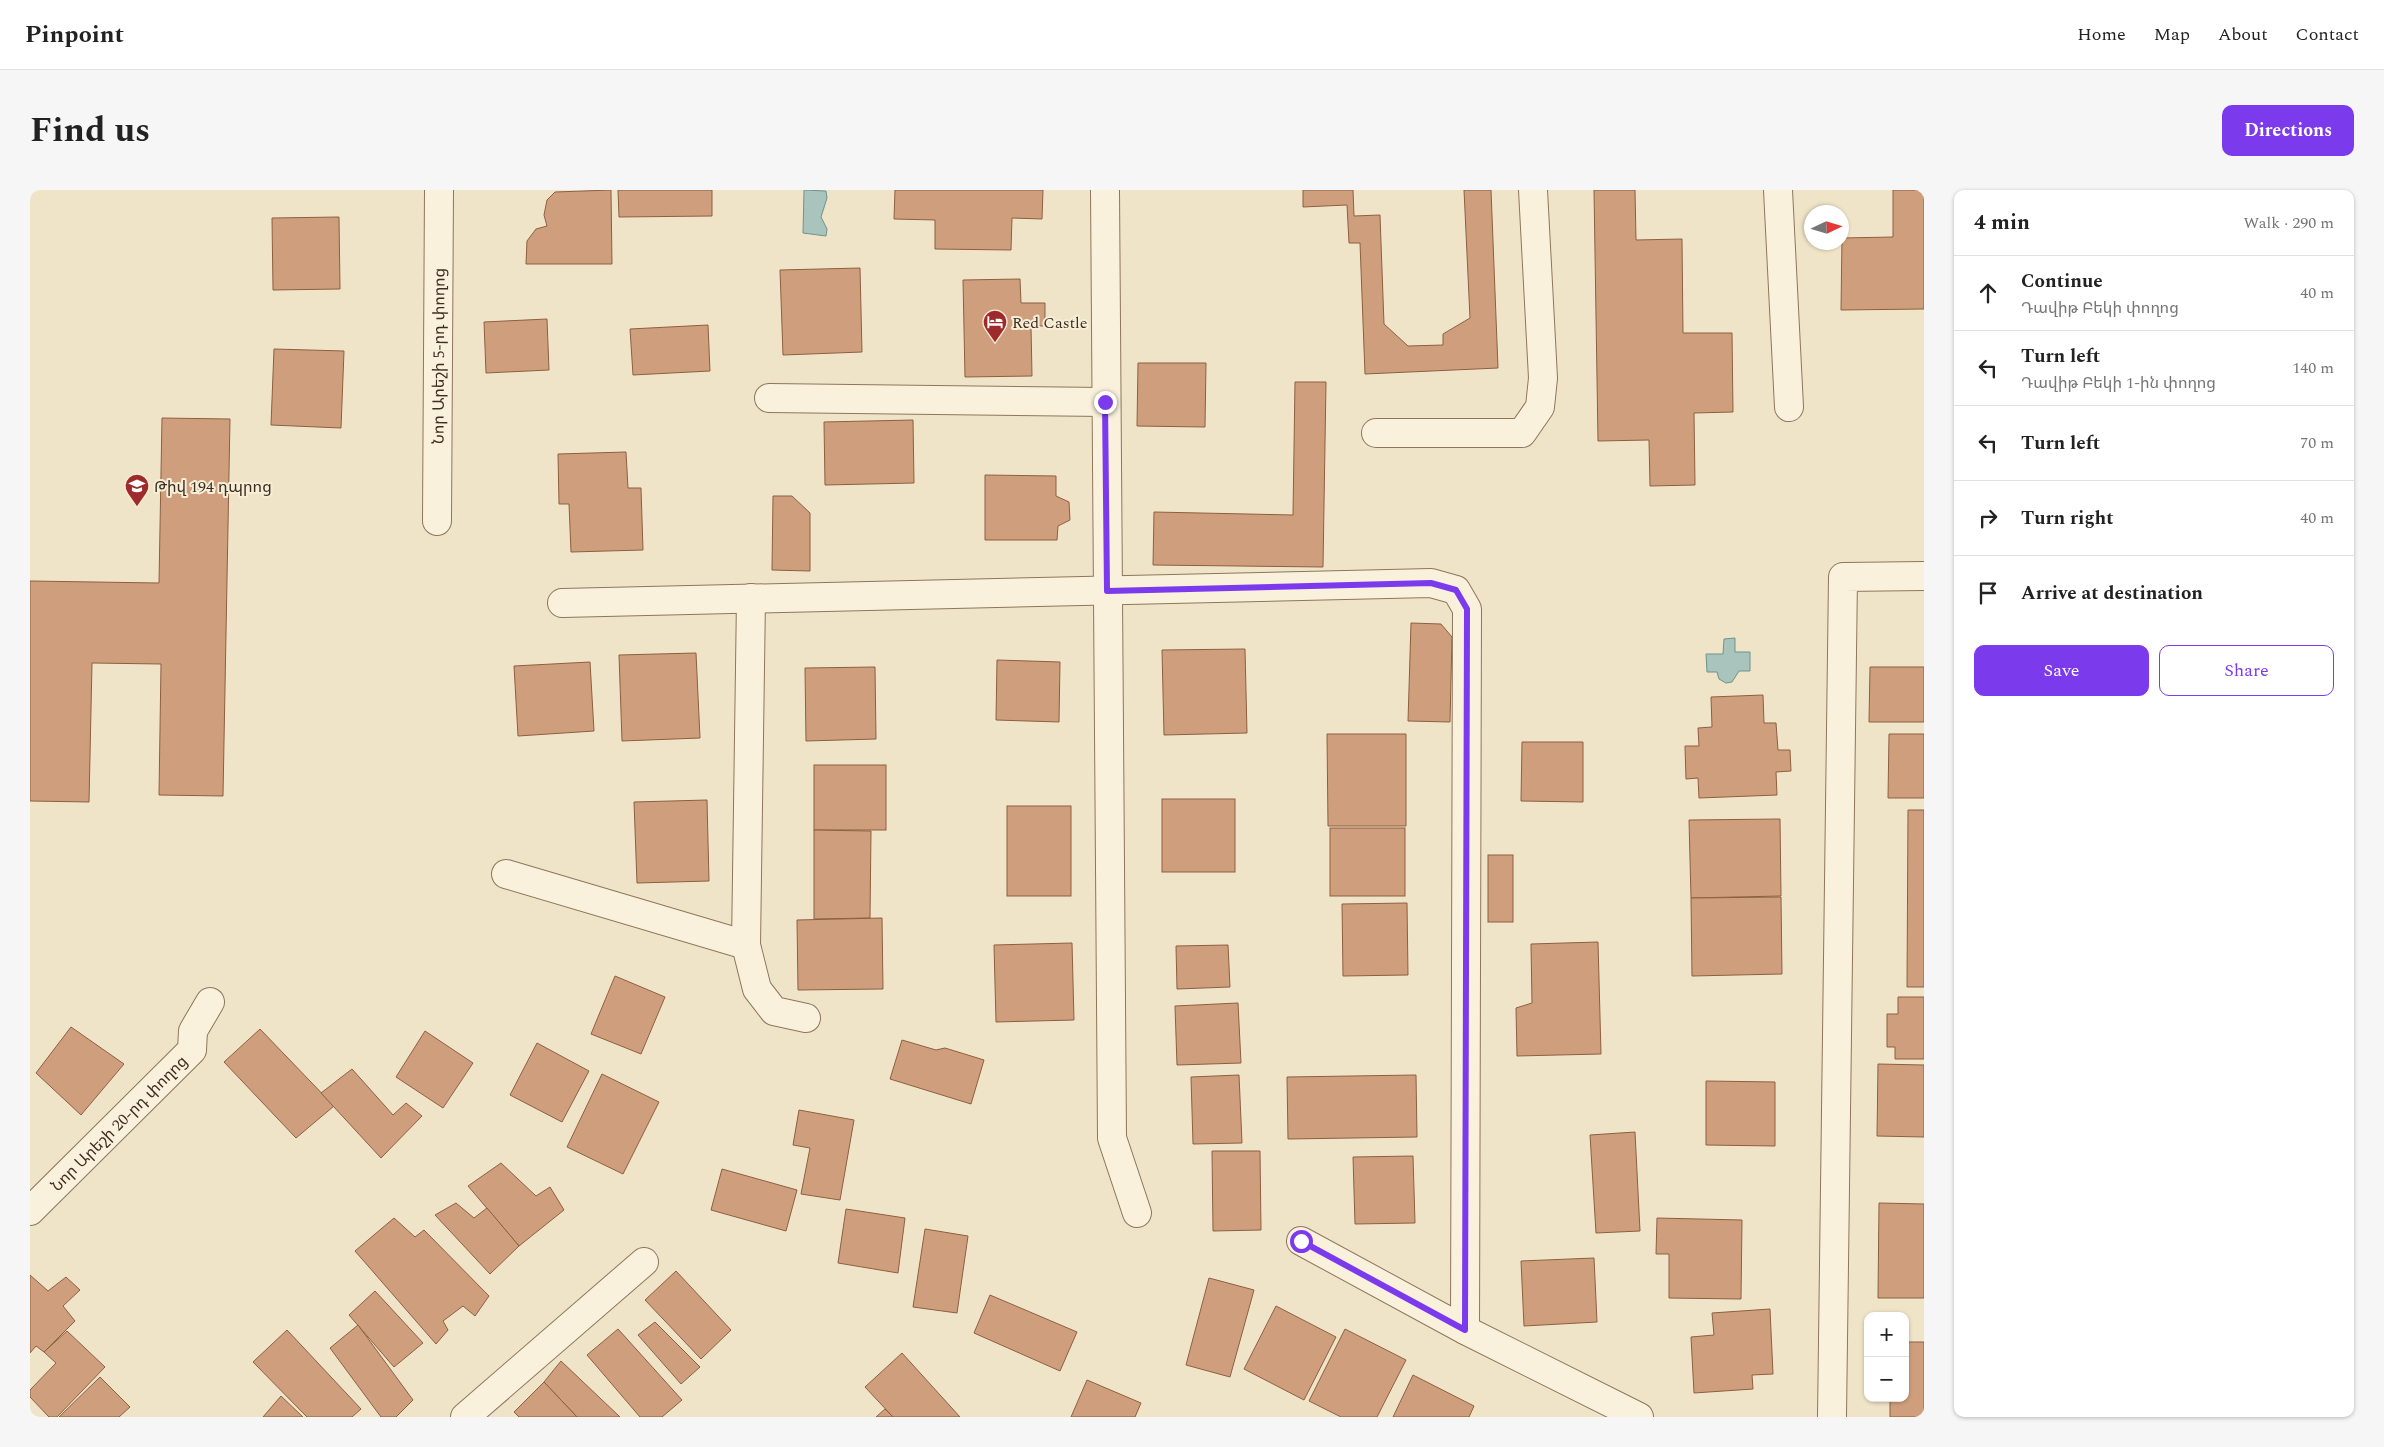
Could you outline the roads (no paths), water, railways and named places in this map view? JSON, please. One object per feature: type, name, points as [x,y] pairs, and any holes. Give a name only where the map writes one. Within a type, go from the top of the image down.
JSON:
[{"type":"street","name":"Նոր Արեշի 5-րդ փողոց","points":[[437,521],[439,190]]},
{"type":"street","points":[[1105,190],[1105,402],[1112,1138],[1137,1213]]},
{"type":"street","points":[[1376,433],[1522,433],[1540,407],[1543,378],[1533,190]]},
{"type":"street","points":[[1778,190],[1789,407]]},
{"type":"street","points":[[769,398],[1105,402]]},
{"type":"street","points":[[1832,1417],[1843,577],[1924,576]]},
{"type":"street","points":[[562,603],[1431,583],[1456,590],[1467,609],[1465,1330]]},
{"type":"street","points":[[751,598],[746,945],[757,989],[774,1011],[806,1018]]},
{"type":"street","points":[[506,874],[746,945]]},
{"type":"street","name":"Նոր Արեշի 20-րդ փողոց","points":[[30,1211],[192,1050],[193,1031],[210,1002]]},
{"type":"street","points":[[1301,1241],[1465,1330],[1639,1417]]},
{"type":"street","points":[[465,1417],[644,1262]]},
{"type":"water","points":[[804,190],[826,191],[827,198],[821,217],[827,229],[826,236],[803,233]]},
{"type":"water","points":[[1735,638],[1735,652],[1750,652],[1750,671],[1739,671],[1732,682],[1726,683],[1719,679],[1717,672],[1707,672],[1706,654],[1723,654],[1724,639]]},
{"type":"place","name":"Red Castle","points":[[995,343]]},
{"type":"place","name":"Թիվ 194 դպրոց","points":[[137,507]]}]
